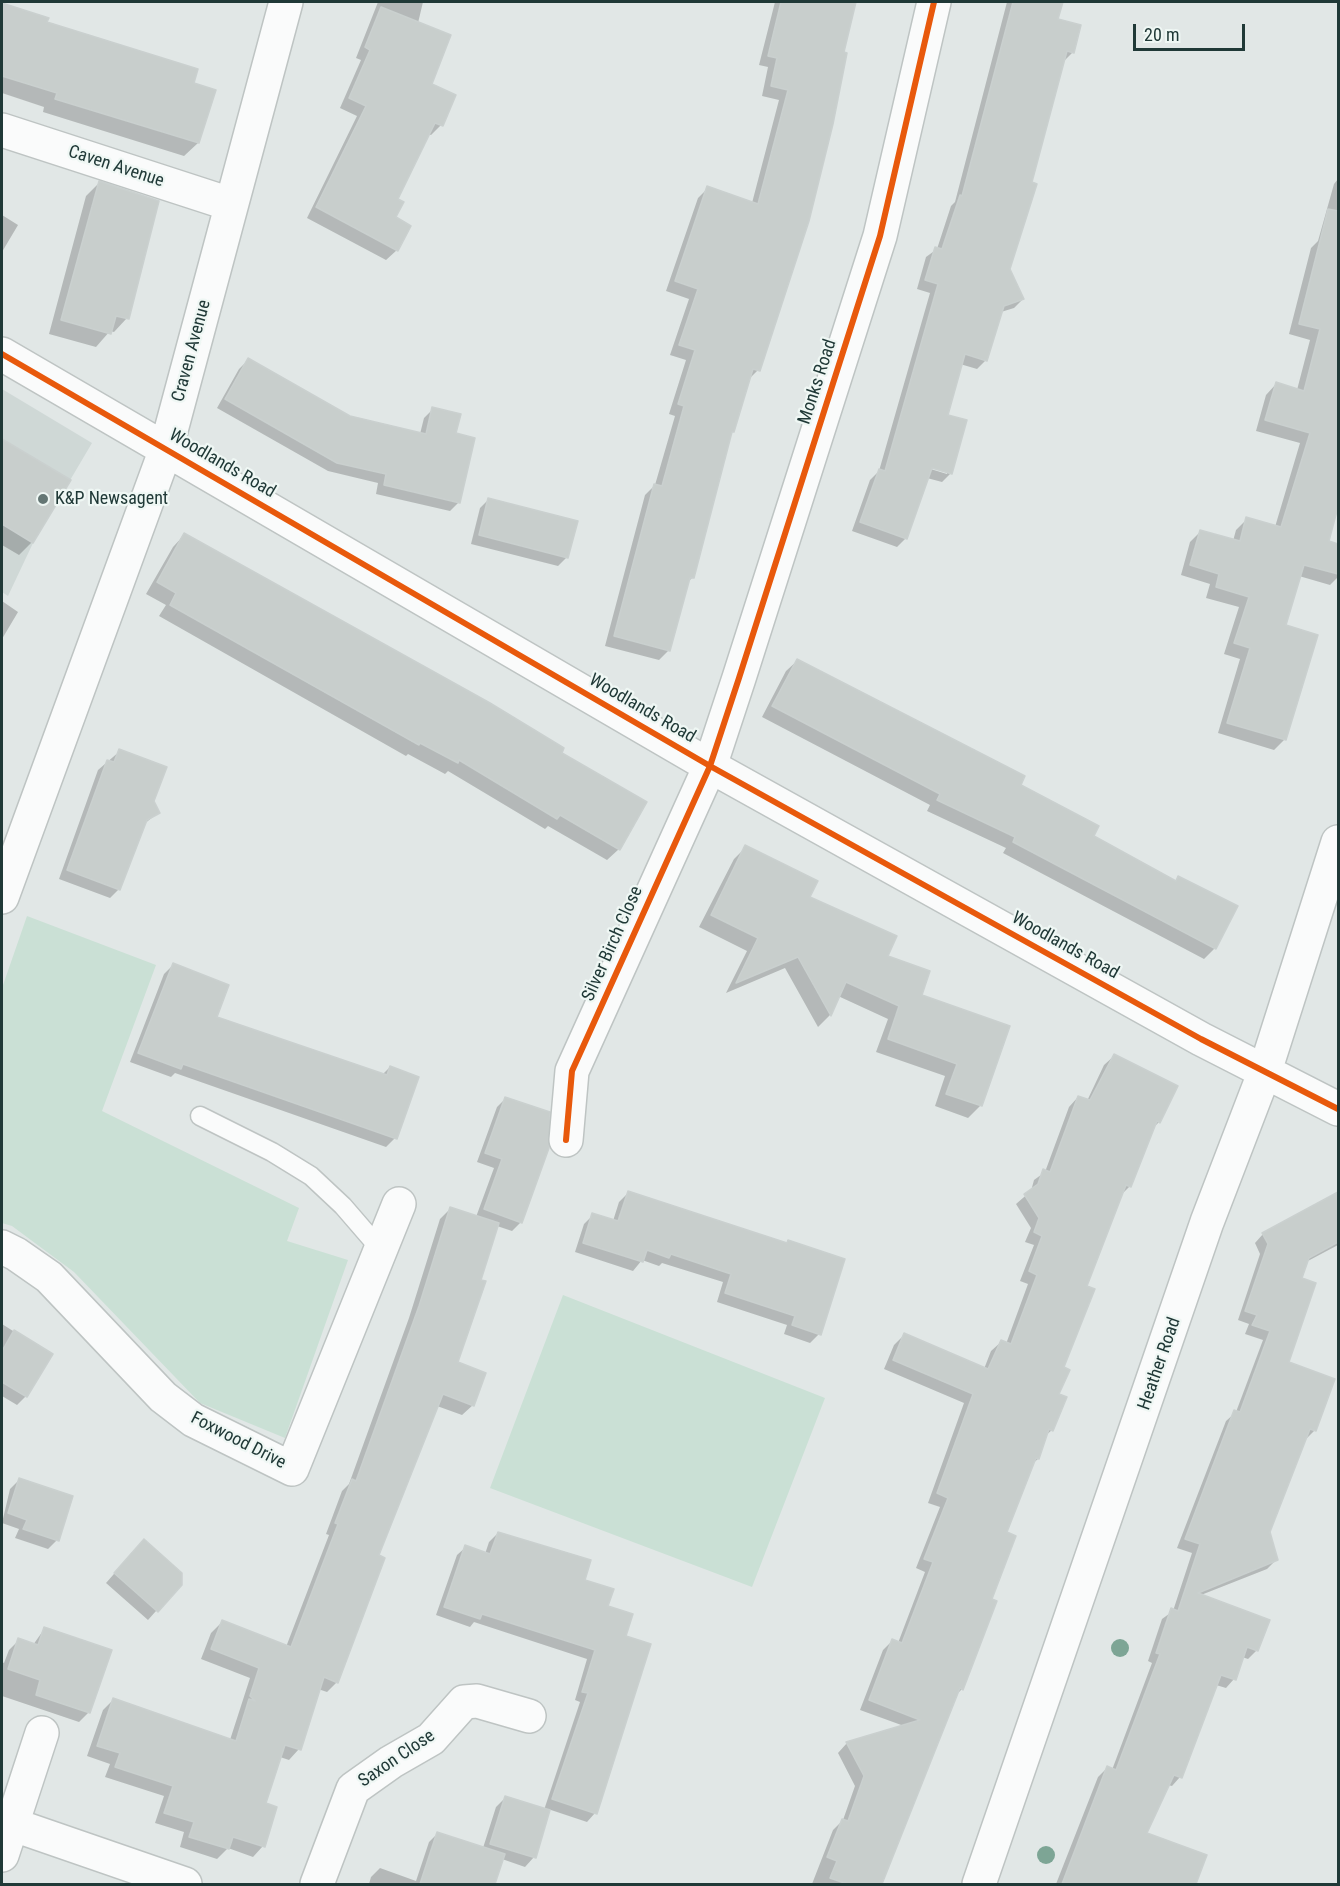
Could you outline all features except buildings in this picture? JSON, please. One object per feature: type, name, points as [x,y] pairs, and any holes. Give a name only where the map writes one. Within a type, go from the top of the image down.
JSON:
[{"type":"street","name":"Craven Avenue","points":[[2,897],[166,449],[286,2]]},
{"type":"street","name":"Monks Road","points":[[710,765],[880,236],[934,2]]},
{"type":"street","name":"Caven Avenue","points":[[2,130],[230,204]]},
{"type":"street","name":"Woodlands Road","points":[[2,354],[710,765],[1190,1033],[1338,1108]]},
{"type":"street","name":"Silver Birch Close","points":[[566,1140],[572,1071],[710,765]]},
{"type":"street","name":"Heather Road","points":[[979,1884],[1132,1448],[1207,1222],[1265,1071],[1338,842]]},
{"type":"street","name":"Foxwood Drive","points":[[2,1247],[49,1277],[163,1397],[185,1414],[292,1469],[399,1204]]},
{"type":"street","name":"Saxon Close","points":[[317,1884],[353,1789],[390,1762],[431,1739],[464,1702],[477,1701],[529,1716]]},
{"type":"street","points":[[2,1855],[14,1825],[42,1734]]},
{"type":"street","points":[[14,1825],[185,1884]]},
{"type":"lane","points":[[200,1116],[272,1152],[311,1176],[343,1206],[381,1250]]},
{"type":"shaded area","points":[[2,389],[92,443],[33,543],[8,596],[2,592]]},
{"type":"green space","points":[[27,916],[156,965],[102,1111],[299,1208],[287,1241],[348,1260],[285,1438],[200,1403],[74,1272],[12,1226],[2,1223],[2,988]]},
{"type":"green space","points":[[563,1295],[825,1398],[752,1587],[490,1488]]},
{"type":"cycle path","points":[[566,1140],[572,1071],[710,766],[739,678],[880,236],[934,2]]},
{"type":"cycle path","points":[[2,354],[710,766],[1201,1039],[1338,1109]]},
{"type":"place","name":"K&P Newsagent","points":[[43,499]]}]
